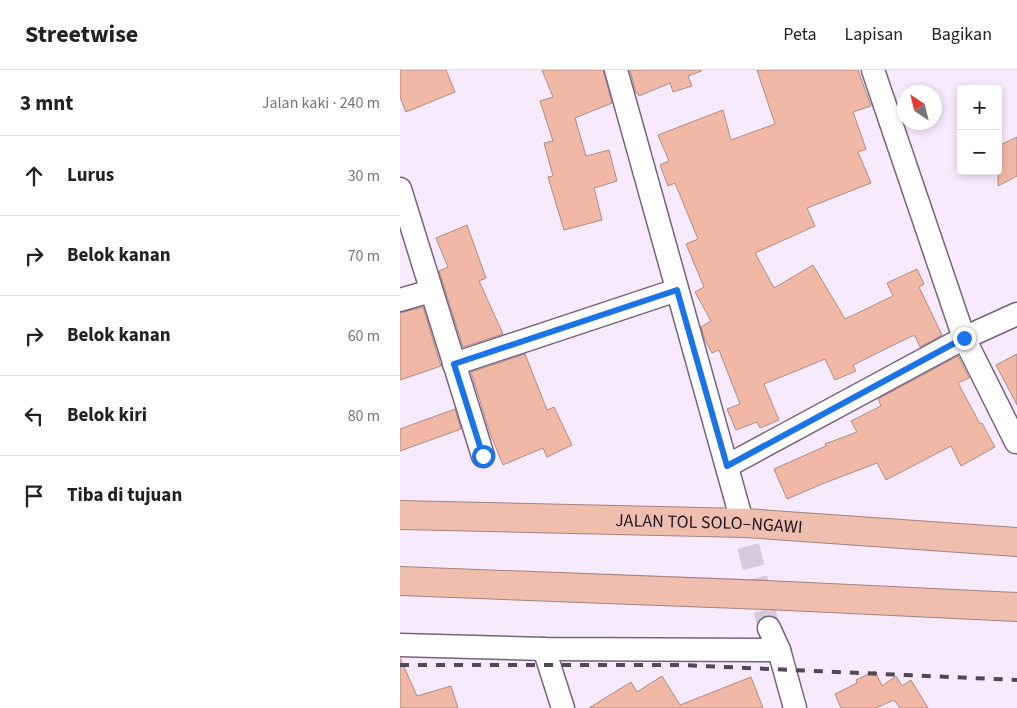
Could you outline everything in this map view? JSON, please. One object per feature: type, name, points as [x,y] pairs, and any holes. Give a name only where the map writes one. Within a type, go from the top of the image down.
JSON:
[{"type":"highway","name":"JALAN TOL SOLO–NGAWI","points":[[400,515],[746,523],[1017,542]]},
{"type":"highway","points":[[400,581],[777,595],[1017,607]]},
{"type":"street","points":[[616,70],[740,514]]},
{"type":"street","points":[[873,70],[964,338],[1016,442]]},
{"type":"street","points":[[400,189],[483,456]]},
{"type":"street","points":[[454,364],[677,290]]},
{"type":"street","points":[[400,300],[431,291]]},
{"type":"street","points":[[727,466],[964,338],[1017,314]]},
{"type":"street","points":[[769,628],[779,650],[795,708]]},
{"type":"street","points":[[400,645],[544,649],[779,650]]},
{"type":"street","points":[[544,649],[563,708]]},
{"type":"building","points":[[400,70],[446,70],[455,92],[406,112],[400,97]]},
{"type":"building","points":[[542,70],[603,70],[612,103],[575,118],[586,156],[609,150],[617,181],[594,188],[602,220],[564,230],[548,177],[553,176],[544,143],[553,141],[540,101],[553,97]]},
{"type":"building","points":[[630,70],[701,71],[688,76],[692,86],[673,92],[670,83],[639,96],[636,93]]},
{"type":"building","points":[[757,70],[858,70],[871,106],[853,112],[866,149],[858,152],[871,183],[807,208],[815,226],[755,253],[774,288],[813,265],[845,319],[893,296],[887,283],[917,269],[924,284],[919,287],[942,335],[920,347],[915,336],[912,336],[853,365],[856,371],[835,380],[825,359],[764,384],[779,420],[760,428],[757,422],[736,430],[727,409],[740,404],[719,350],[712,353],[701,327],[711,321],[695,292],[704,287],[686,244],[698,239],[675,183],[668,186],[660,165],[669,161],[658,135],[723,110],[731,140],[775,124]]},
{"type":"building","points":[[1017,137],[1017,176],[998,186],[998,175],[1002,175],[1002,144]]},
{"type":"building","points":[[467,225],[486,278],[479,281],[503,334],[463,347],[439,271],[448,267],[436,238]]},
{"type":"building","points":[[423,307],[441,366],[400,380],[400,313]]},
{"type":"building","points":[[525,354],[547,410],[554,407],[572,445],[547,457],[543,448],[503,465],[490,433],[471,372]]},
{"type":"building","points":[[1017,354],[1017,405],[996,365]]},
{"type":"building","points":[[958,356],[969,378],[958,383],[995,447],[961,466],[951,446],[886,480],[877,463],[787,499],[774,469],[826,446],[825,444],[857,432],[851,421],[881,406],[878,399]]},
{"type":"building","points":[[455,409],[461,429],[400,451],[400,429]]},
{"type":"building","points":[[400,658],[417,696],[451,686],[458,708],[400,708]]},
{"type":"building","points":[[875,671],[882,686],[896,676],[902,686],[911,680],[928,708],[900,708],[894,700],[876,708],[841,708],[835,694],[857,683],[856,680]]},
{"type":"building","points":[[662,676],[680,705],[751,677],[763,708],[589,708],[631,682],[637,692]]},
{"type":"tunnel","points":[[740,514],[769,628]]},
{"type":"railway","points":[[400,665],[680,665],[1017,680]]},
{"type":"route","points":[[483,456],[454,364],[677,290],[727,466],[964,338]]}]
